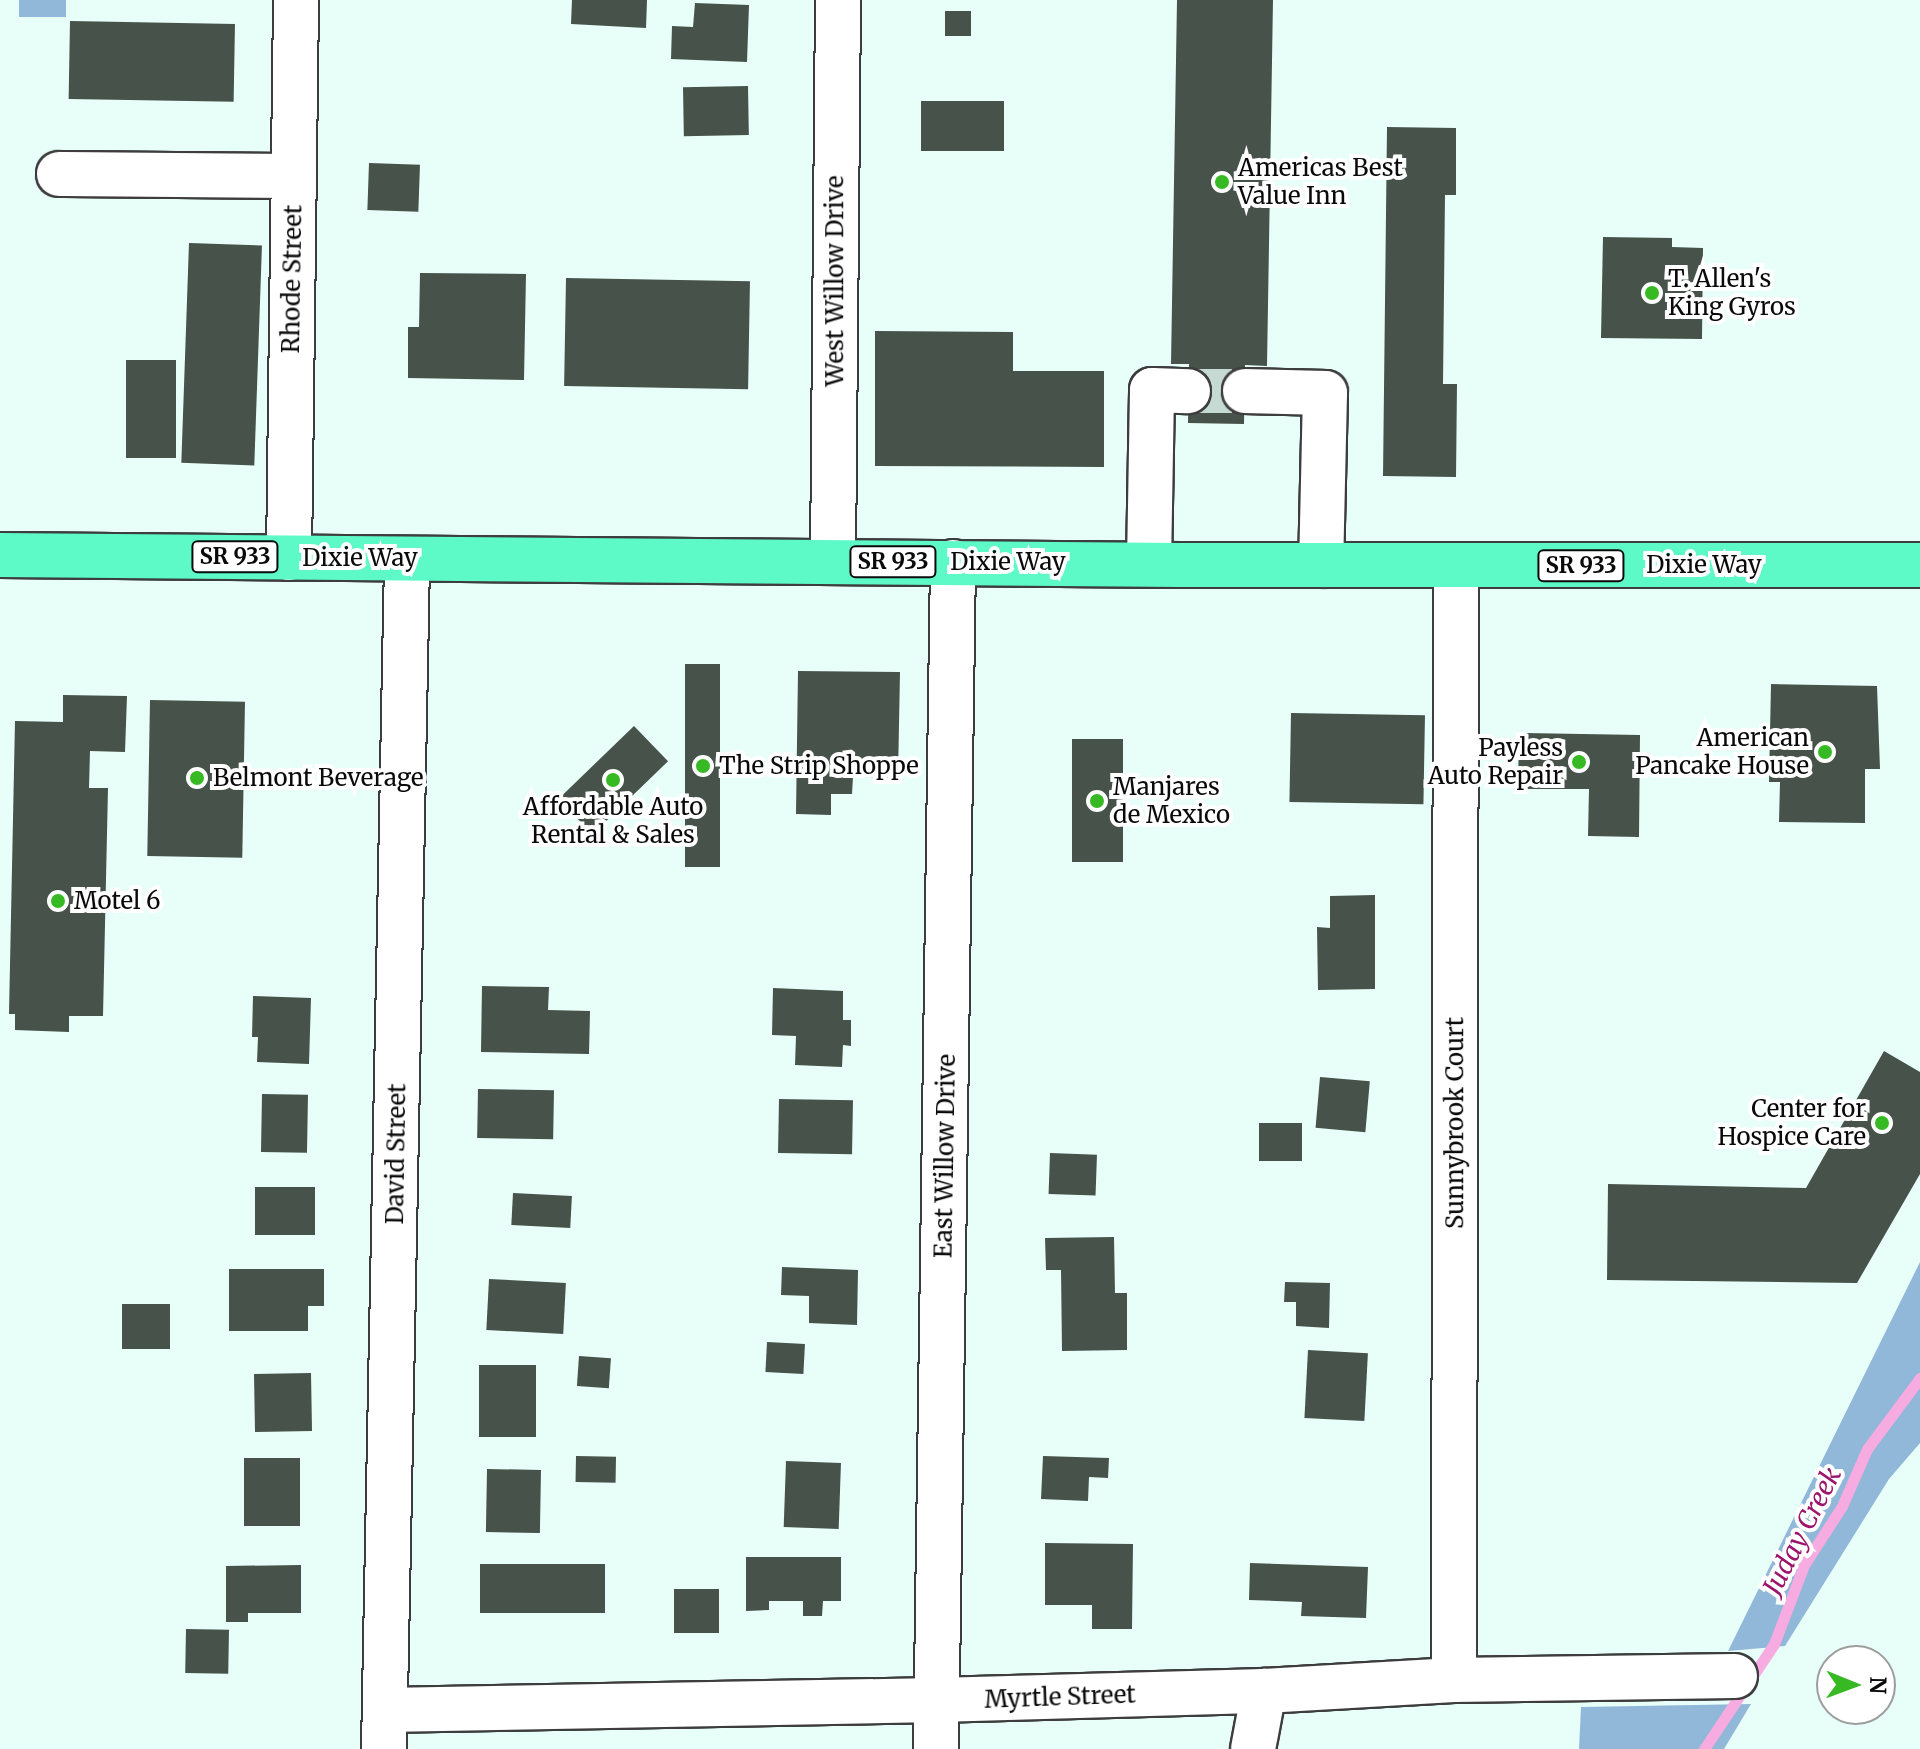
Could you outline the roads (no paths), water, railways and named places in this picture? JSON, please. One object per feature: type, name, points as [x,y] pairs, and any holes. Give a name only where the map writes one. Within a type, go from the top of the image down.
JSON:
[{"type":"main road","name":"Dixie Way","points":[[0,555],[1321,565],[1920,565]]},
{"type":"street","name":"Rhode Street","points":[[289,558],[296,0]]},
{"type":"street","name":"West Willow Drive","points":[[833,561],[838,0]]},
{"type":"street","points":[[59,174],[294,176]]},
{"type":"street","points":[[1149,564],[1152,390],[1188,391]]},
{"type":"street","points":[[1245,391],[1325,393],[1321,565]]},
{"type":"street","name":"David Street","points":[[385,1730],[407,559]]},
{"type":"street","name":"East Willow Drive","points":[[936,1749],[953,562]]},
{"type":"street","name":"Sunnybrook Court","points":[[1454,1680],[1456,565]]},
{"type":"street","name":"Myrtle Street","points":[[385,1730],[937,1700],[1264,1691],[1454,1680],[1735,1676]]},
{"type":"street","points":[[1253,1749],[1264,1691]]},
{"type":"waterway","name":"Juday Creek","points":[[1704,1749],[1774,1644],[1804,1565],[1842,1506],[1867,1449],[1920,1378]]},
{"type":"tunnel","points":[[1188,391],[1245,391]]},
{"type":"place","name":"Americas Best Value Inn","points":[[1222,182]]},
{"type":"place","name":"T. Allen's King Gyros","points":[[1652,293]]},
{"type":"place","name":"American Pancake House","points":[[1825,752]]},
{"type":"place","name":"Payless Auto Repair","points":[[1579,762]]},
{"type":"place","name":"The Strip Shoppe","points":[[703,766]]},
{"type":"place","name":"Belmont Beverage","points":[[197,778]]},
{"type":"place","name":"Affordable Auto Rental & Sales","points":[[613,780]]},
{"type":"place","name":"Manjares de Mexico","points":[[1097,801]]},
{"type":"place","name":"Motel 6","points":[[58,901]]},
{"type":"place","name":"Center for Hospice Care","points":[[1882,1123]]}]
